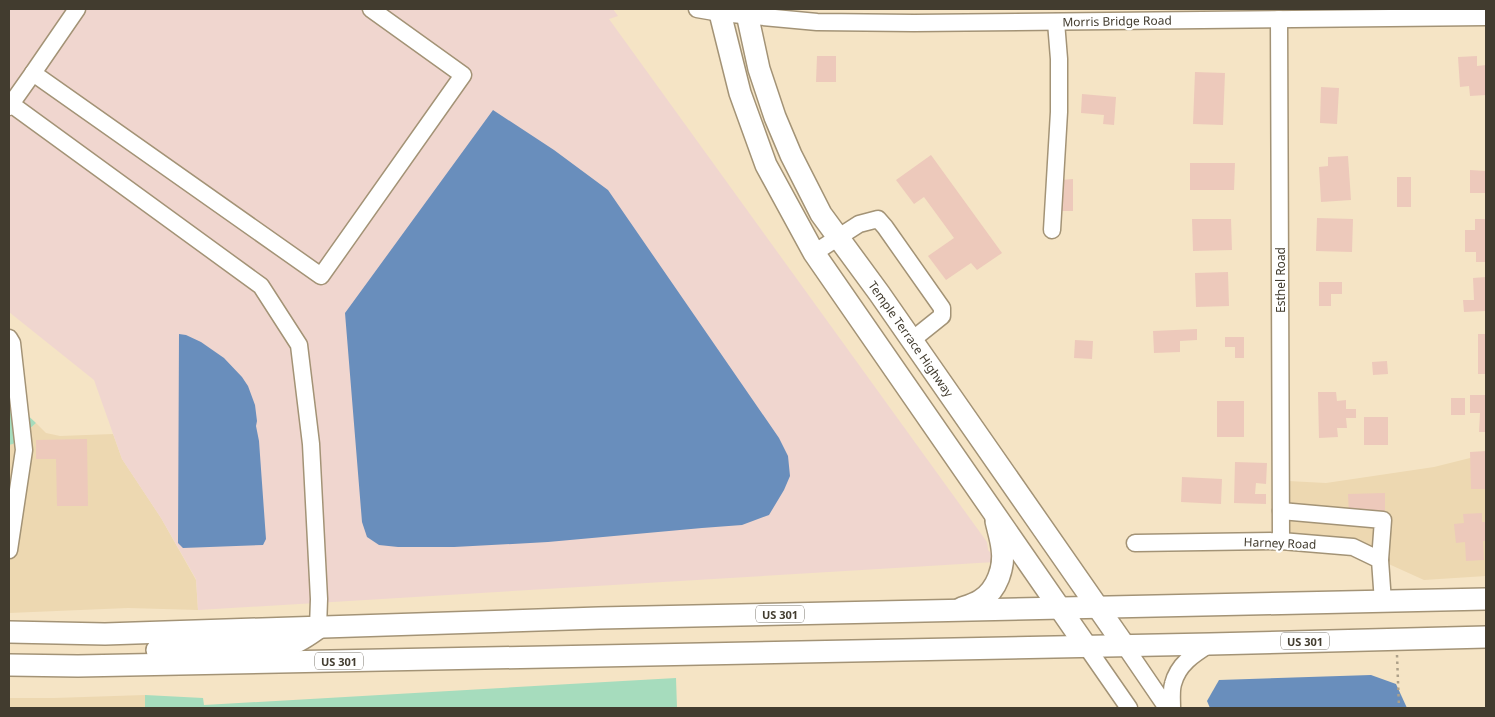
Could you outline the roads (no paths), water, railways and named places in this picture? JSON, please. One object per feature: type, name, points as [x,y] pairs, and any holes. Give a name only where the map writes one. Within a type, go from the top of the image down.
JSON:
[{"type":"main road","points":[[718,10],[740,93],[766,166],[814,254],[1086,646]]},
{"type":"main road","name":"Temple Terrace Highway","points":[[747,12],[759,69],[775,117],[791,155],[821,214],[912,340],[1124,645]]},
{"type":"main road","points":[[958,610],[982,600],[994,587],[1000,574],[1003,563],[1002,548],[993,511]]},
{"type":"main road","name":"US 301","points":[[9,632],[105,634],[599,618],[1486,599]]},
{"type":"main road","points":[[1294,641],[1388,627],[1486,622]]},
{"type":"main road","points":[[78,666],[104,652],[276,647],[301,640],[318,628]]},
{"type":"main road","name":"US 301","points":[[9,665],[78,666],[1486,637]]},
{"type":"street","points":[[77,9],[10,106],[261,286],[299,346],[311,444],[319,599],[318,628]]},
{"type":"street","points":[[32,73],[321,276],[464,75],[371,9]]},
{"type":"street","points":[[697,9],[747,12]]},
{"type":"street","name":"Morris Bridge Road","points":[[747,12],[1056,22],[1161,15],[1279,19],[1486,17]]},
{"type":"street","name":"Esthel Road","points":[[1279,19],[1281,541]]},
{"type":"street","points":[[1052,230],[1059,112],[1059,59],[1056,22]]},
{"type":"street","points":[[814,254],[858,224],[878,220],[885,226],[942,308],[942,316],[912,340]]},
{"type":"street","points":[[9,338],[12,343],[24,450],[9,550]]},
{"type":"street","points":[[1281,511],[1384,520],[1380,560],[1384,602]]},
{"type":"street","name":"Harney Road","points":[[1134,543],[1281,541],[1353,546],[1380,560]]},
{"type":"street","points":[[1172,708],[1172,685],[1178,670],[1190,657],[1210,644]]},
{"type":"street","points":[[1124,645],[1167,708]]},
{"type":"street","points":[[1086,646],[1129,708]]},
{"type":"water","points":[[493,110],[554,150],[608,190],[779,438],[788,456],[790,476],[769,515],[742,525],[548,542],[454,547],[398,547],[379,545],[367,537],[362,522],[345,313]]},
{"type":"water","points":[[179,334],[201,342],[224,358],[248,386],[255,405],[259,441],[266,539],[263,545],[183,548],[178,543]]},
{"type":"water","points":[[1371,675],[1396,684],[1407,708],[1210,708],[1207,701],[1219,680]]}]
